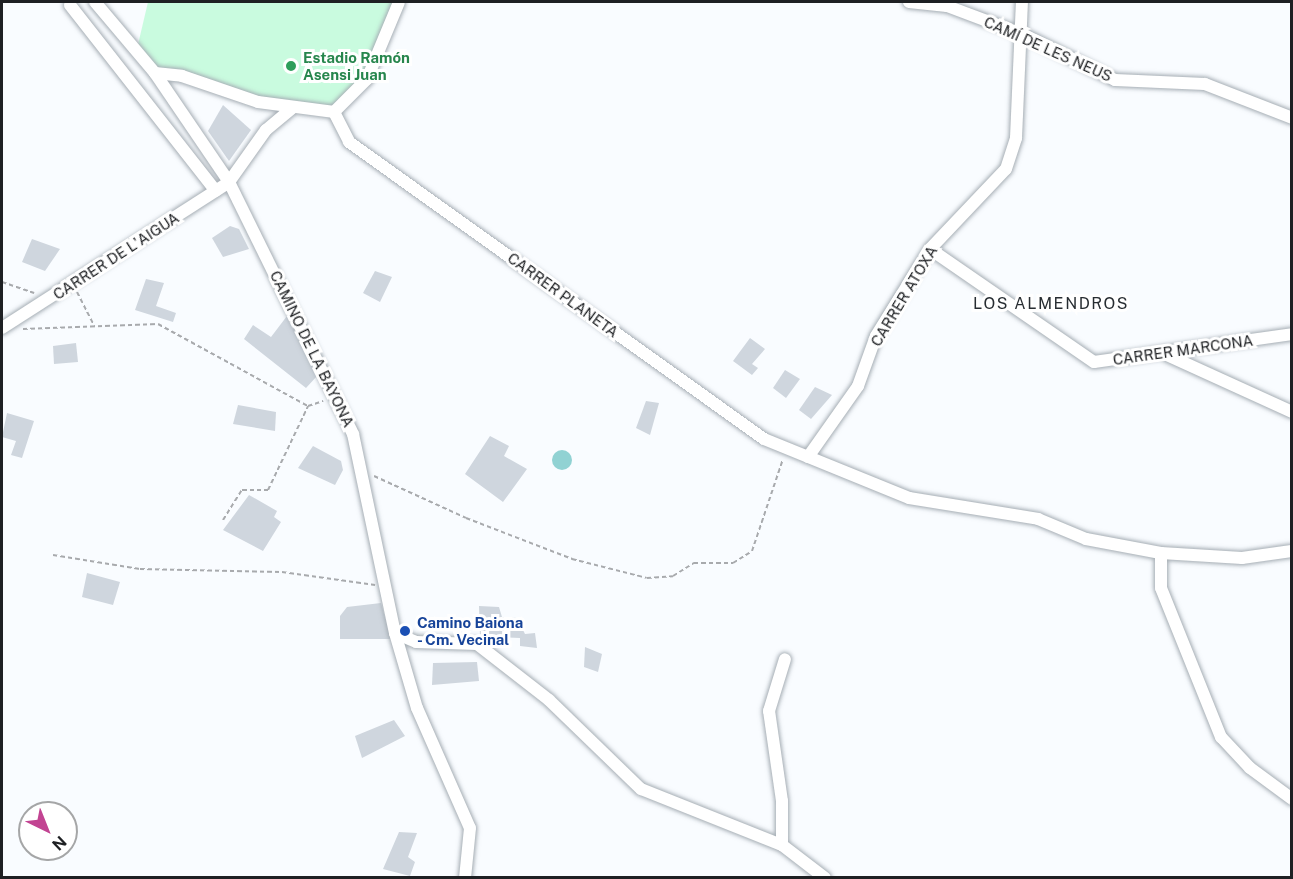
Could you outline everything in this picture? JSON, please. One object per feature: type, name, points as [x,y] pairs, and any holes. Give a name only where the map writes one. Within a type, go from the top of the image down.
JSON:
[{"type":"street","name":"CAMINO DE LA BAYONA","points":[[95,2],[155,73],[229,182],[353,434],[395,633],[417,708],[470,828],[465,878]]},
{"type":"street","points":[[155,73],[182,76],[291,109],[334,112],[367,79],[399,2]]},
{"type":"street","name":"CAMÍ DE LES NEUS","points":[[909,2],[947,6],[1022,34],[1115,80],[1205,84],[1292,118]]},
{"type":"street","name":"CARRER ATOXA","points":[[808,457],[858,386],[876,336],[930,249],[1006,169],[1016,138],[1022,2]]},
{"type":"street","points":[[70,5],[216,191]]},
{"type":"street","name":"CARRER DE L'AIGUA","points":[[7,328],[229,182],[266,130],[291,109]]},
{"type":"street","name":"CARRER PLANETA","points":[[334,112],[350,141],[786,451],[808,457],[909,498],[1038,519],[1086,539],[1161,553],[1242,558],[1292,551]]},
{"type":"street","name":"CARRER MARCONA","points":[[930,249],[1094,362],[1166,355],[1292,334]]},
{"type":"street","points":[[1166,355],[1292,412]]},
{"type":"street","points":[[1161,553],[1161,588],[1221,737],[1250,768],[1292,799]]},
{"type":"street","points":[[395,633],[416,642],[477,644],[549,700],[640,789],[782,845],[825,878]]},
{"type":"street","points":[[782,845],[782,801],[769,711],[785,659]]},
{"type":"path","points":[[2,282],[51,298]]},
{"type":"path","points":[[73,284],[94,326]]},
{"type":"path","points":[[7,328],[158,324],[308,406]]},
{"type":"path","points":[[223,520],[242,490],[268,490],[308,406],[336,396]]},
{"type":"path","points":[[361,470],[466,519],[572,558],[647,578],[672,576],[694,562],[733,563],[752,551],[786,451]]},
{"type":"path","points":[[53,555],[140,569],[282,572],[385,587]]},
{"type":"green space","points":[[148,2],[399,2],[367,79],[334,112],[291,109],[155,73],[136,53]]},
{"type":"water","points":[[562,450],[569,453],[572,460],[569,467],[562,470],[555,467],[552,460],[555,453]]},
{"type":"building","points":[[223,105],[251,130],[229,161],[208,131]]},
{"type":"building","points":[[230,226],[239,229],[249,249],[223,257],[212,238]]},
{"type":"building","points":[[32,239],[60,249],[45,271],[22,262]]},
{"type":"building","points":[[375,271],[392,277],[380,302],[363,293]]},
{"type":"building","points":[[146,279],[164,283],[156,306],[176,313],[173,322],[135,310]]},
{"type":"building","points":[[287,316],[318,375],[306,388],[244,339],[253,325],[271,337]]},
{"type":"building","points":[[750,338],[765,349],[752,364],[758,368],[752,375],[733,361]]},
{"type":"building","points":[[76,343],[78,362],[54,364],[53,346]]},
{"type":"building","points":[[785,370],[800,379],[786,398],[773,388]]},
{"type":"building","points":[[815,387],[832,395],[811,419],[799,410]]},
{"type":"building","points":[[646,401],[659,403],[650,435],[636,428]]},
{"type":"building","points":[[238,405],[276,412],[275,431],[233,424]]},
{"type":"building","points":[[7,413],[34,421],[22,458],[11,455],[16,441],[2,437]]},
{"type":"building","points":[[490,436],[509,446],[504,456],[527,469],[503,502],[465,474]]},
{"type":"building","points":[[313,446],[341,461],[343,470],[335,485],[298,468]]},
{"type":"building","points":[[249,495],[277,511],[274,517],[281,522],[263,551],[223,530]]},
{"type":"building","points":[[87,573],[120,582],[113,605],[82,597]]},
{"type":"building","points":[[381,603],[391,639],[340,639],[340,616],[347,607]]},
{"type":"building","points":[[479,606],[499,607],[502,617],[517,618],[525,634],[535,633],[537,648],[520,646],[520,638],[480,636]]},
{"type":"building","points":[[585,647],[602,654],[598,672],[584,667]]},
{"type":"building","points":[[477,662],[479,681],[432,685],[433,663]]},
{"type":"building","points":[[394,720],[405,736],[362,758],[355,736]]},
{"type":"building","points":[[399,832],[417,833],[408,857],[415,862],[410,876],[383,869]]},
{"type":"place","name":"Estadio Ramón Asensi Juan","points":[[291,66]]},
{"type":"place","name":"Camino Baiona - Cm. Vecinal","points":[[405,631]]},
{"type":"district","name":"LOS ALMENDROS","points":[[1051,304]]}]
